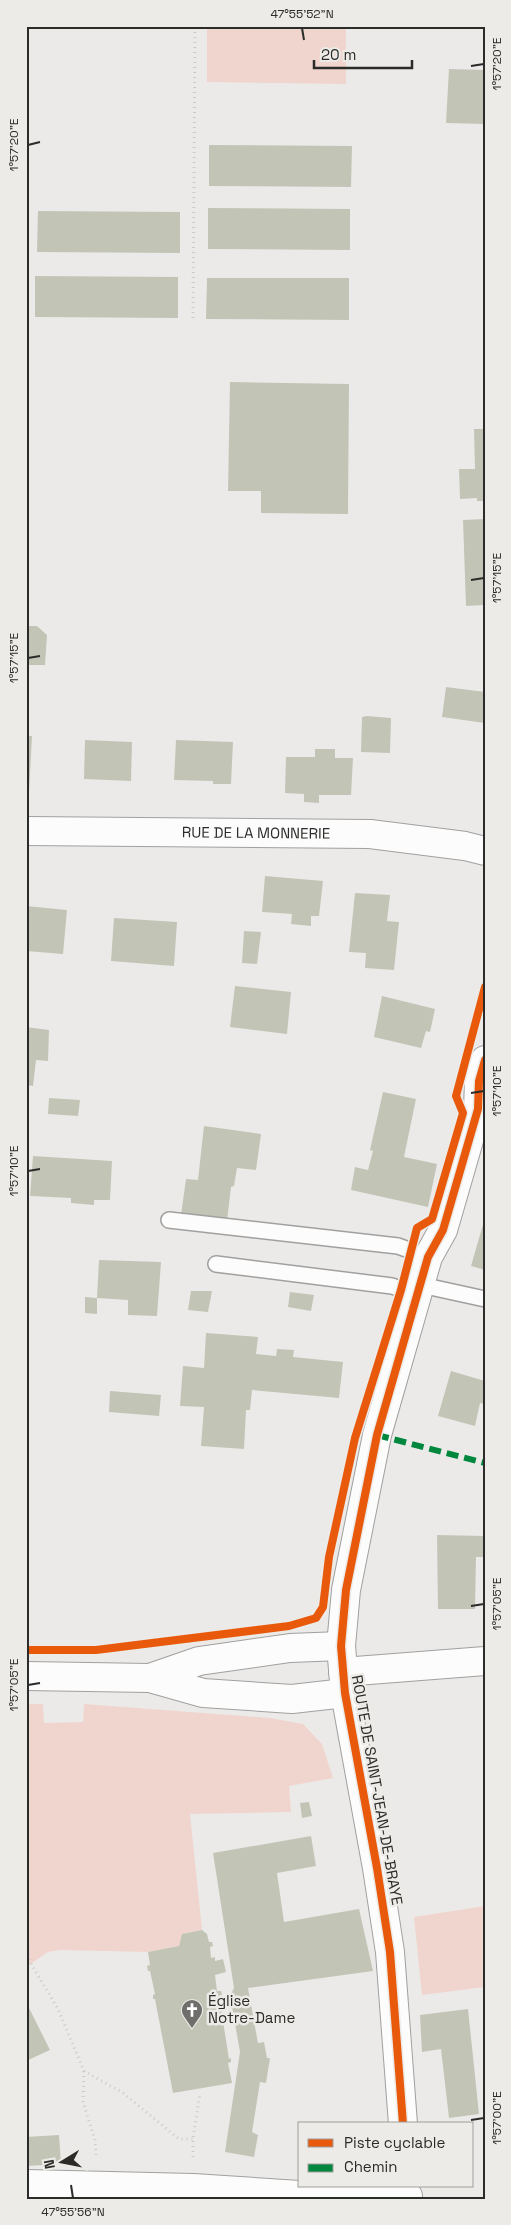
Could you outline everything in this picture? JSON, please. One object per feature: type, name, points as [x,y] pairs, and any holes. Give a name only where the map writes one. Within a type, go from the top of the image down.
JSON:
[{"type":"street","name":"RUE DE LA MONNERIE","points":[[26,831],[370,834],[465,846],[485,852]]},
{"type":"street","name":"ROUTE DE SAINT-JEAN-DE-BRAYE","points":[[403,2122],[390,1952],[343,1670],[346,1590],[377,1435],[428,1257],[443,1230],[478,1108],[479,1081],[485,1060]]},
{"type":"street","points":[[150,1678],[199,1661],[290,1648],[343,1670]]},
{"type":"street","points":[[26,1676],[150,1678],[203,1693],[292,1699],[343,1670],[485,1661]]},
{"type":"street","points":[[26,2184],[97,2175],[193,2188],[360,2199]]},
{"type":"street","points":[[368,2199],[408,2194]]},
{"type":"lane","points":[[169,1220],[398,1246],[428,1257]]},
{"type":"lane","points":[[216,1264],[485,1299]]},
{"type":"path","points":[[193,318],[194,26]]},
{"type":"path","points":[[26,1939],[30,1962],[58,2009],[84,2071],[83,2102],[94,2140],[97,2175]]},
{"type":"path","points":[[84,2071],[123,2092],[179,2139],[193,2139],[200,2093]]},
{"type":"shaded area","points":[[207,26],[346,26],[346,84],[207,82]]},
{"type":"shaded area","points":[[26,1704],[43,1704],[44,1723],[83,1722],[84,1704],[270,1718],[303,1724],[322,1744],[333,1778],[289,1786],[291,1812],[190,1814],[202,1930],[182,1934],[179,1946],[148,1952],[60,1950],[48,1952],[26,1967]]},
{"type":"shaded area","points":[[485,1906],[485,1987],[422,1995],[414,1917]]},
{"type":"building","points":[[449,69],[485,70],[485,124],[446,123]]},
{"type":"building","points":[[209,145],[352,146],[351,187],[209,186]]},
{"type":"building","points":[[208,208],[350,209],[350,250],[208,249]]},
{"type":"building","points":[[38,211],[180,212],[180,253],[37,252]]},
{"type":"building","points":[[35,276],[178,277],[178,318],[35,317]]},
{"type":"building","points":[[207,278],[349,278],[349,320],[206,319]]},
{"type":"building","points":[[230,382],[349,384],[348,514],[261,513],[261,491],[228,491]]},
{"type":"building","points":[[474,429],[485,429],[485,501],[477,501],[477,498],[460,499],[459,469],[475,469]]},
{"type":"building","points":[[485,519],[485,605],[466,606],[463,520]]},
{"type":"building","points":[[26,626],[37,626],[47,635],[45,665],[26,665]]},
{"type":"building","points":[[446,687],[485,692],[485,723],[442,717]]},
{"type":"building","points":[[362,717],[391,718],[390,753],[361,752]]},
{"type":"building","points":[[26,736],[32,736],[29,792],[26,791]]},
{"type":"building","points":[[85,740],[132,742],[131,781],[84,779]]},
{"type":"building","points":[[176,740],[233,742],[231,784],[213,784],[213,781],[174,780]]},
{"type":"building","points":[[315,749],[335,749],[335,758],[353,758],[351,795],[319,795],[319,803],[304,802],[304,794],[285,793],[286,757],[315,757]]},
{"type":"building","points":[[265,876],[323,881],[319,916],[311,916],[311,926],[291,924],[292,914],[262,912]]},
{"type":"building","points":[[355,893],[390,895],[387,921],[399,922],[394,970],[365,968],[366,953],[349,952]]},
{"type":"building","points":[[26,906],[67,910],[63,954],[26,951]]},
{"type":"building","points":[[114,918],[177,922],[174,966],[111,961]]},
{"type":"building","points":[[244,931],[261,932],[257,964],[242,963]]},
{"type":"building","points":[[235,986],[291,992],[287,1034],[230,1027]]},
{"type":"building","points":[[382,996],[435,1009],[430,1032],[426,1031],[421,1048],[374,1037]]},
{"type":"building","points":[[26,1027],[49,1030],[48,1061],[36,1060],[33,1086],[26,1085]]},
{"type":"building","points":[[383,1092],[416,1099],[404,1157],[437,1164],[428,1207],[351,1190],[355,1167],[368,1170],[373,1151],[370,1150]]},
{"type":"building","points":[[49,1098],[80,1100],[78,1116],[48,1114]]},
{"type":"building","points":[[204,1126],[261,1134],[256,1170],[237,1168],[234,1186],[231,1187],[227,1221],[181,1215],[186,1179],[198,1180]]},
{"type":"building","points":[[33,1156],[112,1161],[110,1200],[94,1200],[94,1205],[71,1203],[71,1198],[30,1196]]},
{"type":"building","points":[[485,1221],[485,1270],[471,1266]]},
{"type":"building","points":[[99,1260],[161,1262],[157,1316],[128,1315],[128,1300],[97,1298]]},
{"type":"building","points":[[191,1291],[212,1291],[208,1312],[188,1310]]},
{"type":"building","points":[[290,1292],[314,1295],[311,1311],[288,1307]]},
{"type":"building","points":[[85,1297],[97,1298],[97,1314],[85,1313]]},
{"type":"building","points":[[206,1333],[258,1337],[256,1354],[276,1356],[277,1349],[294,1350],[293,1357],[343,1362],[339,1398],[252,1390],[250,1410],[246,1410],[244,1449],[201,1446],[204,1407],[180,1406],[183,1366],[204,1368]]},
{"type":"building","points":[[451,1371],[485,1381],[485,1404],[480,1403],[475,1426],[438,1416]]},
{"type":"building","points":[[110,1391],[161,1395],[159,1416],[109,1412]]},
{"type":"building","points":[[437,1535],[485,1536],[485,1557],[476,1557],[475,1609],[438,1609]]},
{"type":"building","points":[[309,1802],[312,1816],[302,1818],[300,1803]]},
{"type":"building","points":[[311,1836],[316,1866],[277,1873],[284,1922],[359,1909],[373,1971],[248,1988],[258,2043],[264,2042],[267,2058],[270,2058],[266,2083],[260,2082],[252,2132],[258,2135],[254,2157],[225,2152],[240,2052],[230,1996],[234,1988],[213,1853]]},
{"type":"building","name":"Église Notre-Dame","points":[[202,1930],[207,1934],[209,1942],[212,1942],[213,1946],[210,1947],[211,1958],[215,1957],[215,1961],[223,1959],[226,1972],[215,1975],[217,1991],[221,1991],[222,1995],[219,1996],[229,2059],[231,2058],[231,2062],[228,2063],[232,2083],[173,2093],[155,1999],[153,1999],[155,1994],[150,1971],[148,1971],[147,1966],[150,1965],[148,1952],[179,1946],[182,1934]]},
{"type":"building","points":[[26,2002],[50,2050],[26,2061]]},
{"type":"building","points":[[468,2009],[479,2114],[449,2118],[441,2049],[422,2052],[420,2015]]},
{"type":"building","points":[[59,2135],[61,2164],[26,2166],[26,2137]]},
{"type":"marked path","points":[[377,1435],[485,1463]]},
{"type":"cycle path","points":[[26,1650],[96,1650],[289,1626],[316,1618],[323,1607],[329,1557],[355,1438],[401,1290],[417,1228],[432,1219],[463,1113],[456,1096],[485,987]]},
{"type":"cycle path","points":[[403,2122],[390,1952],[377,1868],[345,1693],[341,1646],[346,1590],[377,1435],[428,1257],[443,1230],[478,1109],[479,1081],[485,1060]]},
{"type":"place","name":"Église Notre-Dame","points":[[192,2029]]}]
